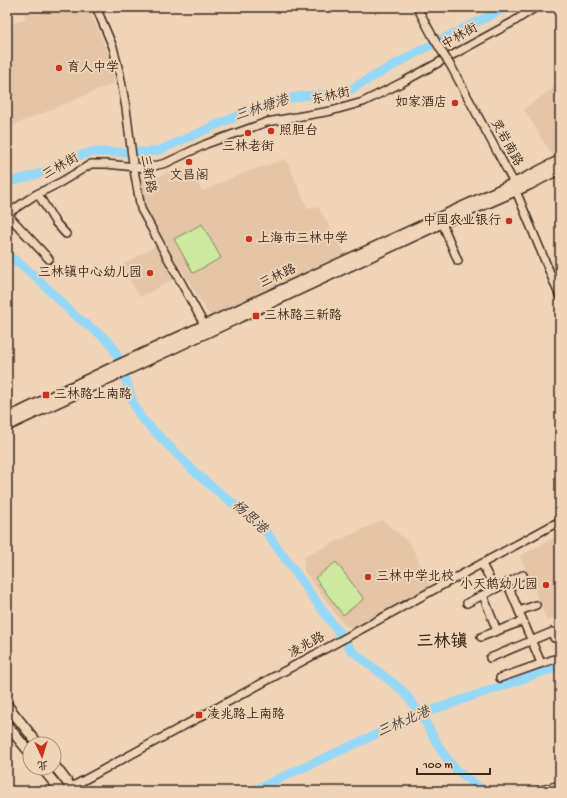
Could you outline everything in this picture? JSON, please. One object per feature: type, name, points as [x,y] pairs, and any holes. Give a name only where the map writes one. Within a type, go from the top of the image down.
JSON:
[{"type":"main road","name":"三林路","points":[[207,329],[442,223],[515,187],[560,160]]},
{"type":"main road","name":"三林路","points":[[7,418],[131,364],[515,187],[560,169]]},
{"type":"main road","name":"三林路","points":[[7,426],[110,373]]},
{"type":"main road","points":[[7,705],[32,736]]},
{"type":"main road","points":[[7,725],[22,743]]},
{"type":"main road","points":[[49,776],[61,791]]},
{"type":"main road","points":[[61,776],[70,790]]},
{"type":"street","name":"三新路","points":[[96,7],[117,61],[126,108],[129,140],[141,209],[207,329]]},
{"type":"street","name":"灵岩南路","points":[[417,7],[452,68],[515,187],[560,297]]},
{"type":"street","name":"中林街","points":[[437,63],[513,22],[536,7]]},
{"type":"street","name":"东林街","points":[[133,166],[146,168],[166,163],[206,144],[267,122],[346,108],[381,94],[437,63]]},
{"type":"street","name":"三林街","points":[[7,214],[38,194],[91,164],[133,166]]},
{"type":"street","points":[[38,194],[54,222],[66,234]]},
{"type":"street","points":[[7,214],[49,259]]},
{"type":"street","points":[[442,223],[458,260]]},
{"type":"street","name":"凌兆路","points":[[70,790],[560,521]]},
{"type":"street","points":[[482,564],[495,589]]},
{"type":"street","points":[[467,603],[523,575]]},
{"type":"street","points":[[507,583],[541,664]]},
{"type":"street","points":[[483,595],[497,631]]},
{"type":"street","points":[[519,611],[536,605]]},
{"type":"street","points":[[481,637],[523,621]]},
{"type":"street","points":[[490,658],[552,632],[554,638],[560,636]]},
{"type":"street","points":[[500,678],[560,657]]},
{"type":"street","points":[[538,791],[560,786]]},
{"type":"shaded area","name":"育人中学","points":[[40,7],[88,7],[108,53],[115,83],[7,128],[7,26],[26,19],[24,14]]},
{"type":"shaded area","points":[[560,83],[560,153],[553,157],[524,109]]},
{"type":"shaded area","name":"上海市三林中学","points":[[286,159],[308,209],[318,207],[346,255],[210,316],[145,210],[138,179],[148,177],[155,178],[182,167],[203,191],[244,173]]},
{"type":"shaded area","name":"三林镇中心幼儿园","points":[[157,245],[176,278],[140,297],[123,268],[124,264]]},
{"type":"shaded area","name":"三林中学北校","points":[[382,520],[410,543],[430,583],[428,588],[355,627],[348,627],[343,624],[304,571],[304,557]]},
{"type":"shaded area","name":"小天鹅幼儿园","points":[[560,534],[560,615],[547,621],[520,556]]},
{"type":"green space","points":[[202,224],[221,258],[193,273],[174,239]]},
{"type":"green space","points":[[336,562],[364,599],[343,615],[315,578]]},
{"type":"waterway","name":"三林塘港","points":[[7,183],[51,170],[73,158],[91,152],[148,152],[160,150],[230,119],[287,99],[302,96],[340,93],[351,89],[423,49],[507,7]]},
{"type":"waterway","name":"杨思港","points":[[7,254],[34,275],[74,315],[111,344],[118,357],[134,405],[141,418],[198,475],[264,529],[352,651],[402,690],[421,714],[442,752],[455,769],[484,791]]},
{"type":"waterway","name":"三林北港","points":[[252,791],[421,714],[560,666]]},
{"type":"place","name":"育人中学","points":[[59,68]]},
{"type":"place","name":"如家酒店","points":[[455,103]]},
{"type":"place","name":"照胆台","points":[[271,131]]},
{"type":"place","name":"三林老街","points":[[248,133]]},
{"type":"place","name":"文昌阁","points":[[189,162]]},
{"type":"place","name":"中国农业银行","points":[[509,221]]},
{"type":"place","name":"上海市三林中学","points":[[249,239]]},
{"type":"place","name":"三林镇中心幼儿园","points":[[150,273]]},
{"type":"place","name":"三林路三新路","points":[[256,316]]},
{"type":"place","name":"三林路上南路","points":[[46,395]]},
{"type":"place","name":"三林中学北校","points":[[368,577]]},
{"type":"place","name":"小天鹅幼儿园","points":[[546,585]]},
{"type":"place","name":"凌兆路上南路","points":[[199,715]]},
{"type":"district","name":"三林镇","points":[[442,643]]}]
